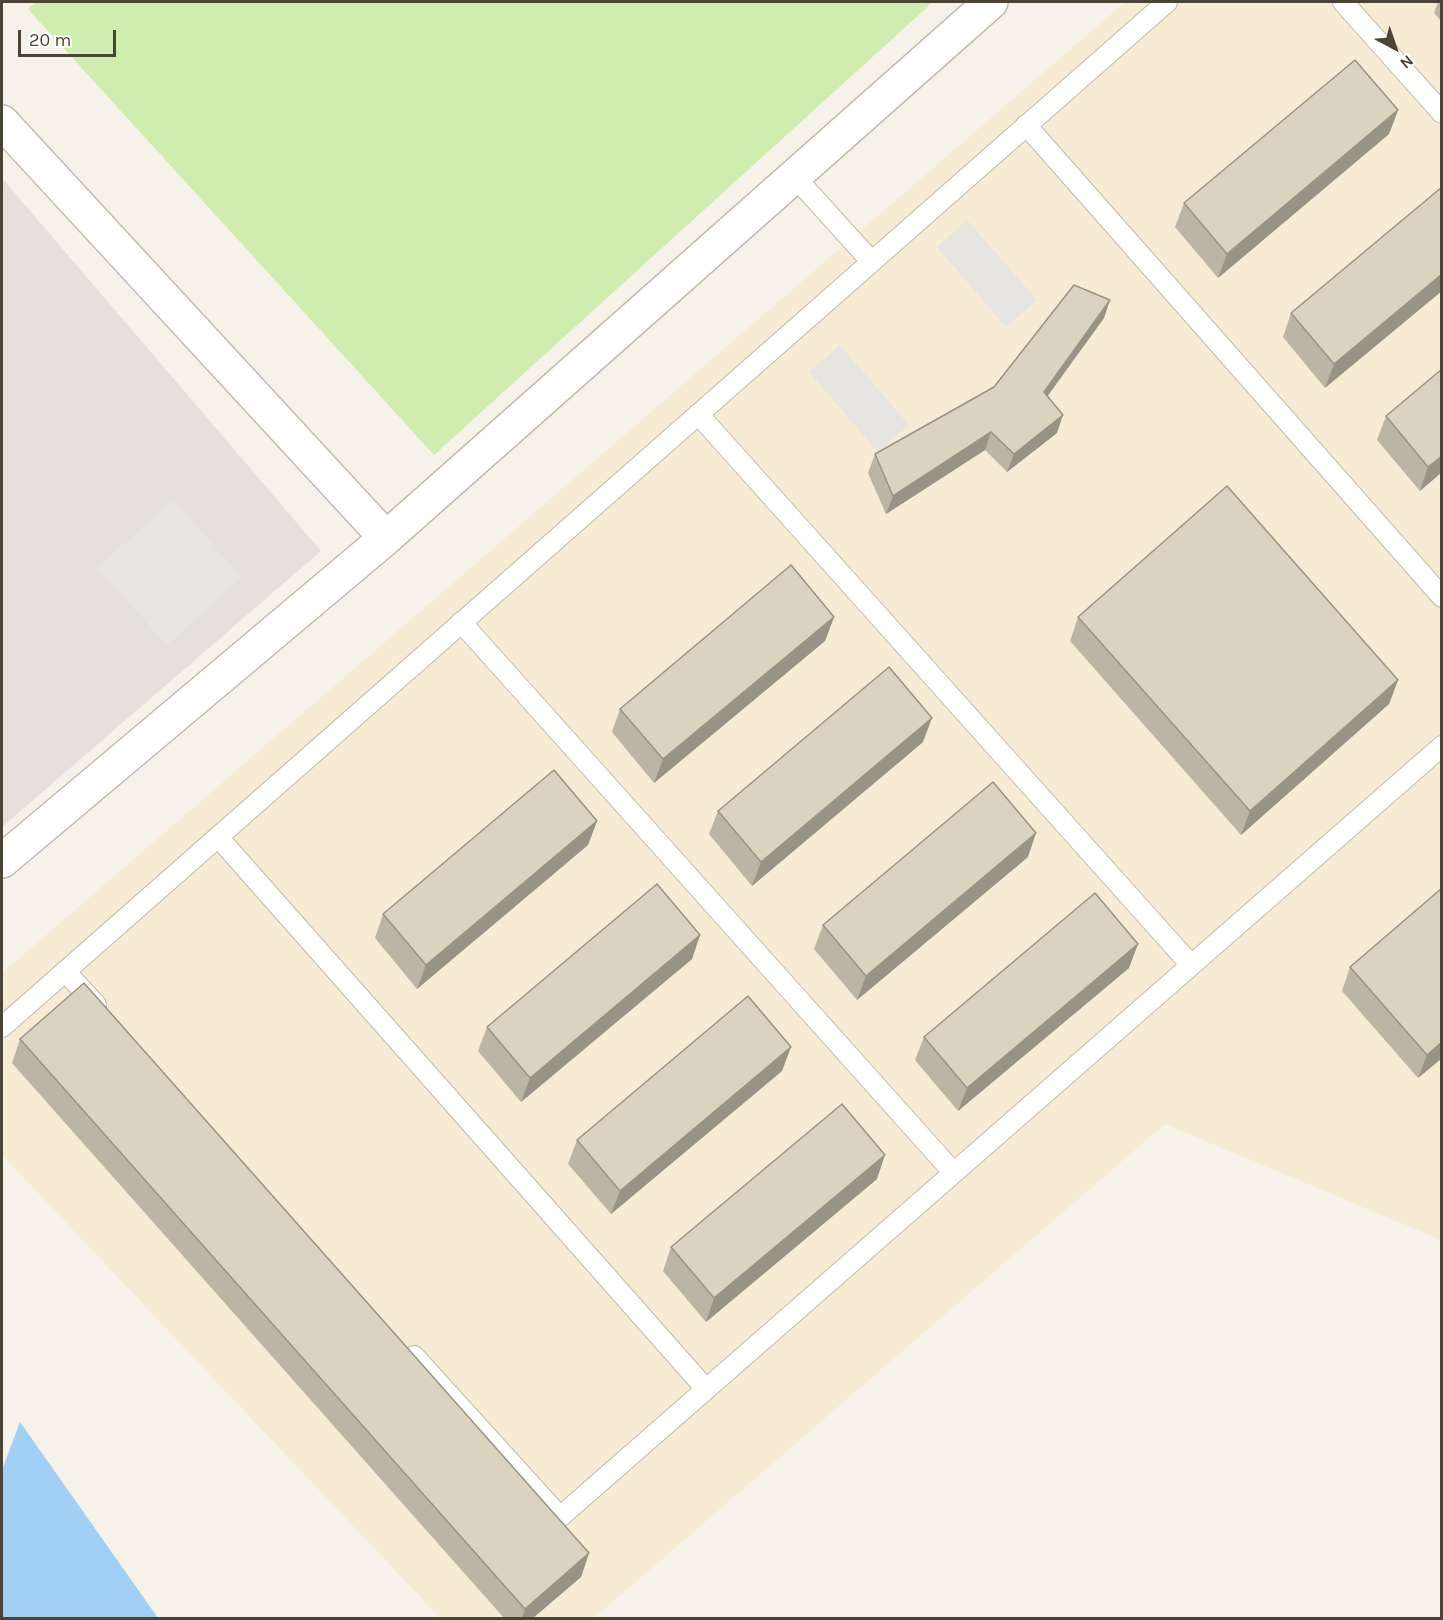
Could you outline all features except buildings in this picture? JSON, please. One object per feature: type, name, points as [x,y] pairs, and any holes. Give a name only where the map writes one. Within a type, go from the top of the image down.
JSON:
[{"type":"street","points":[[2,861],[386,538],[991,2]]},
{"type":"street","points":[[2,122],[386,538]]},
{"type":"lane","points":[[2,1027],[1167,2]]},
{"type":"lane","points":[[1343,2],[1442,113]]},
{"type":"lane","points":[[1026,125],[1442,597]]},
{"type":"lane","points":[[794,176],[871,261]]},
{"type":"lane","points":[[698,414],[1191,965]]},
{"type":"lane","points":[[461,622],[953,1172]]},
{"type":"lane","points":[[400,1341],[560,1517],[1442,746]]},
{"type":"lane","points":[[218,837],[706,1389]]},
{"type":"lane","points":[[65,972],[105,1016]]},
{"type":"shaded area","points":[[1125,2],[1441,2],[1441,1240],[1165,1124],[594,1618],[440,1618],[2,1155],[2,973]]},
{"type":"shaded area","points":[[2,178],[321,551],[2,827]]},
{"type":"shaded area","points":[[967,220],[1037,300],[1006,327],[937,247]]},
{"type":"shaded area","points":[[840,345],[909,425],[878,452],[809,372]]},
{"type":"shaded area","points":[[173,500],[242,577],[167,645],[97,568]]},
{"type":"green space","points":[[36,2],[933,2],[434,455],[28,9]]},
{"type":"water","points":[[20,1422],[158,1618],[2,1618],[2,1470]]}]
